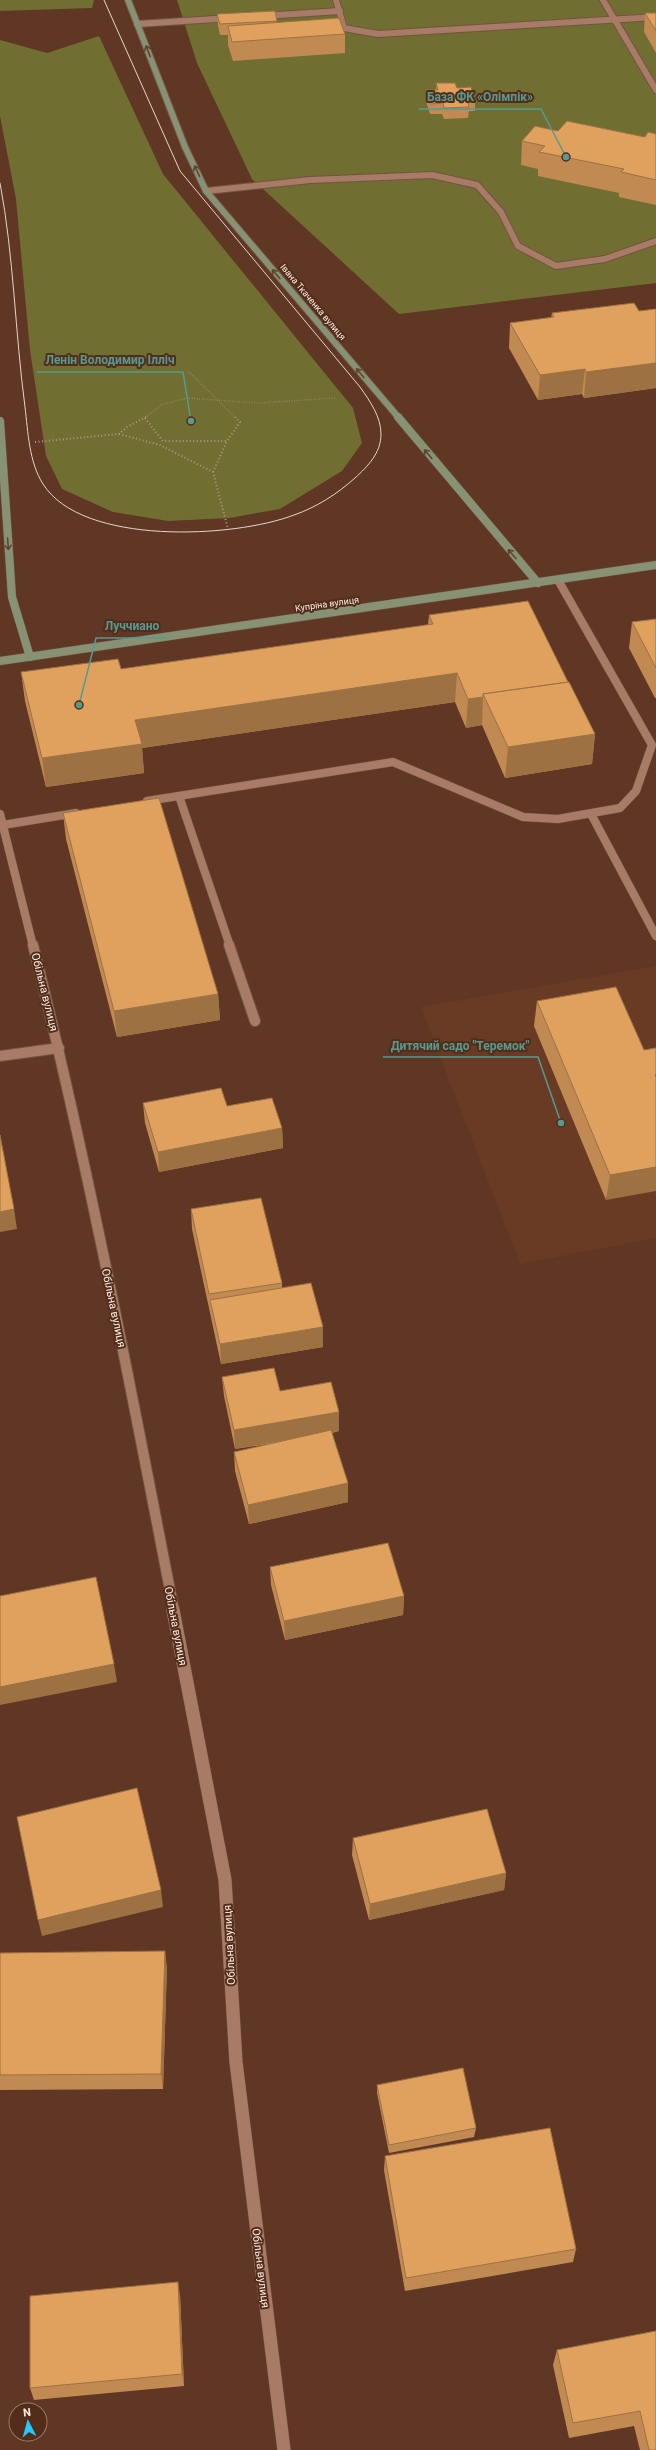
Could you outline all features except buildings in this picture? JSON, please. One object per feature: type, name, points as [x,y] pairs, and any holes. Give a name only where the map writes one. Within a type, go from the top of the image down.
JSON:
[{"type":"main road","name":"Івана Ткаченка вулиця","points":[[128,0],[186,147],[206,191],[538,584]]},
{"type":"main road","points":[[0,421],[12,597],[30,657]]},
{"type":"main road","name":"Купріна вулиця","points":[[0,661],[538,584],[656,565]]},
{"type":"street","points":[[336,0],[344,28],[378,34],[656,16]]},
{"type":"street","points":[[603,0],[656,90]]},
{"type":"street","points":[[254,17],[340,11]]},
{"type":"street","points":[[137,24],[239,18]]},
{"type":"street","points":[[206,191],[310,180],[432,175],[477,185],[501,212],[518,246],[556,266],[605,259],[656,241]]},
{"type":"street","points":[[141,802],[393,762],[523,817],[558,819],[620,808],[636,791],[652,745],[558,580]]},
{"type":"street","points":[[180,796],[255,1021]]},
{"type":"street","points":[[1,819],[87,811]]},
{"type":"street","points":[[592,814],[656,936]]},
{"type":"street","name":"Обільна вулиця","points":[[1,819],[59,1048],[129,1377],[225,1880],[236,2062],[284,2450]]},
{"type":"street","points":[[0,1056],[59,1048]]},
{"type":"path","points":[[189,372],[240,422],[227,441],[213,472],[228,529]]},
{"type":"path","points":[[119,434],[125,427],[145,418],[162,404],[186,398],[214,398],[226,401],[258,403],[380,397]]},
{"type":"path","points":[[145,418],[163,441],[227,441]]},
{"type":"path","points":[[31,442],[119,434],[160,445],[213,472]]},
{"type":"shaded area","points":[[0,0],[94,0],[92,8],[0,11]]},
{"type":"shaded area","points":[[177,0],[656,0],[656,283],[399,314],[252,179],[197,63]]},
{"type":"shaded area","points":[[99,36],[163,174],[353,408],[362,443],[342,471],[280,509],[229,518],[168,521],[113,512],[62,489],[46,456],[30,350],[16,199],[0,116],[0,40],[47,53]]},
{"type":"shaded area","points":[[656,966],[656,1238],[520,1264],[421,1007]]},
{"type":"tram line","points":[[0,183],[5,211],[28,437],[32,457],[38,475],[43,484],[63,504],[90,518],[124,527],[161,531],[198,532],[235,529],[268,523],[311,508],[334,495],[348,484],[365,469],[373,459],[379,447],[381,428],[377,415],[371,404],[360,387],[180,171],[104,0]]},
{"type":"place","name":"База ФК «Олімпік»","points":[[566,157]]},
{"type":"place","name":"Ленін Володимир Ілліч","points":[[191,421]]},
{"type":"place","name":"Луччиано","points":[[79,705]]},
{"type":"place","name":"Дитячий садо \"Теремок\"","points":[[561,1123]]}]
